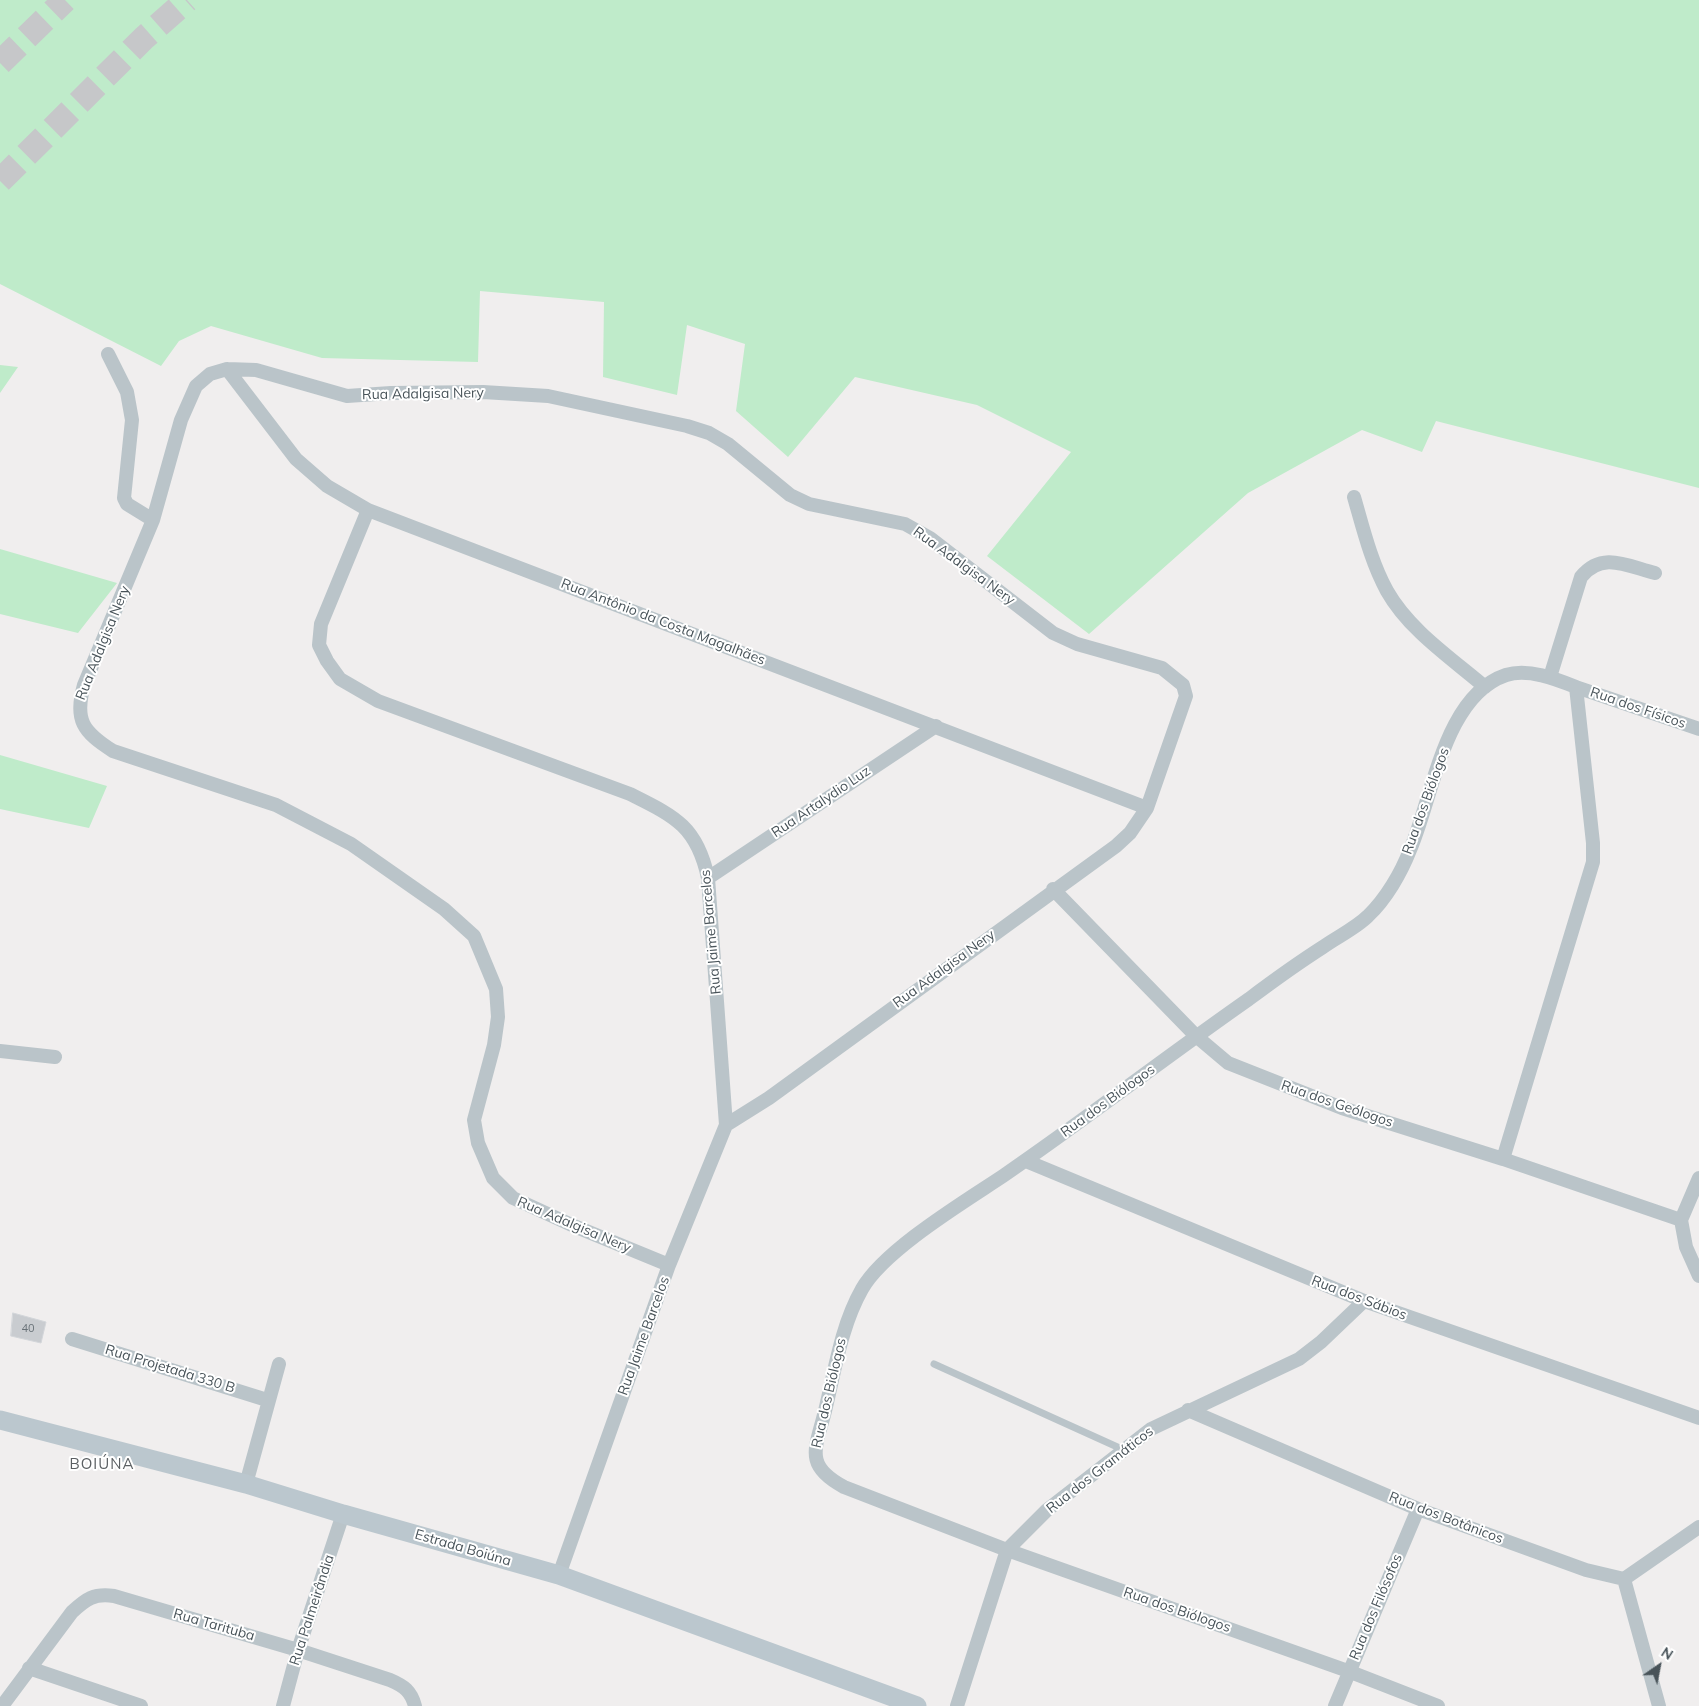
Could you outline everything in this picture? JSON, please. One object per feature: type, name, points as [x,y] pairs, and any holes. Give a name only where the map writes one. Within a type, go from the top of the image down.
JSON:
[{"type":"street","points":[[108,354],[127,392],[132,420],[124,498],[126,504],[153,520]]},
{"type":"street","name":"Rua Adalgisa Nery","points":[[669,1265],[512,1198],[493,1178],[478,1143],[474,1120],[494,1045],[498,1016],[496,989],[474,936],[444,909],[351,844],[276,805],[113,751],[96,740],[84,725],[78,706],[84,685],[153,520],[181,420],[196,386],[210,374],[227,368],[256,370],[279,374],[347,396],[391,392],[483,392],[548,396],[687,426],[709,433],[728,444],[790,496],[809,504],[905,524],[930,538],[1053,633],[1077,644],[1162,668],[1183,685],[1186,696],[1147,808],[1130,833],[1116,846],[1053,889],[776,1092],[726,1125]]},
{"type":"street","name":"Rua Antônio da Costa Magalhães","points":[[227,368],[296,459],[327,486],[368,510],[1147,808]]},
{"type":"street","points":[[1354,497],[1373,560],[1387,591],[1412,624],[1485,687]]},
{"type":"street","name":"Rua Jaime Barcelos","points":[[368,510],[321,624],[319,645],[340,680],[378,701],[630,794],[670,814],[692,836],[704,858],[708,878],[726,1125],[669,1265],[558,1575]]},
{"type":"street","points":[[1550,677],[1581,576],[1589,566],[1605,561],[1655,573]]},
{"type":"street","name":"Rua dos Biólogos","points":[[1438,1706],[1348,1670],[1007,1550],[844,1486],[825,1477],[814,1453],[845,1327],[862,1288],[876,1271],[918,1234],[1026,1161],[1196,1036],[1367,917],[1390,889],[1410,851],[1451,732],[1469,701],[1485,687],[1507,674],[1550,677],[1576,687]]},
{"type":"street","points":[[1503,1159],[1593,862],[1593,843],[1576,687]]},
{"type":"street","name":"Rua dos Físicos","points":[[1576,687],[1699,729]]},
{"type":"street","name":"Rua Artalydio Luz","points":[[708,878],[936,726]]},
{"type":"street","name":"Rua dos Geólogos","points":[[1053,889],[1196,1036],[1220,1058],[1243,1070],[1342,1108],[1503,1159],[1681,1220]]},
{"type":"street","points":[[0,1052],[55,1056]]},
{"type":"street","name":"Rua dos Sábios","points":[[1026,1161],[1364,1301],[1699,1418]]},
{"type":"street","points":[[1699,1178],[1681,1220],[1686,1247],[1699,1276]]},
{"type":"street","name":"Rua dos Gramáticos","points":[[957,1706],[1007,1550],[1047,1510],[1151,1429],[1298,1358],[1321,1342],[1364,1301]]},
{"type":"street","name":"Rua Projetada 330 B","points":[[72,1339],[267,1400]]},
{"type":"street","points":[[246,1484],[278,1364]]},
{"type":"street","name":"Rua dos Botânicos","points":[[1188,1410],[1418,1509],[1586,1570],[1624,1579]]},
{"type":"street","name":"Estrada Boiúna","points":[[0,1420],[246,1484],[343,1514],[558,1575],[917,1706]]},
{"type":"street","name":"Rua dos Filósofos","points":[[1335,1706],[1348,1670],[1418,1509]]},
{"type":"street","name":"Rua Palmeirândia","points":[[283,1706],[298,1650],[343,1514]]},
{"type":"street","points":[[1659,1706],[1624,1579],[1699,1527]]},
{"type":"street","name":"Rua Tarituba","points":[[2,1706],[72,1612],[86,1599],[99,1594],[114,1596],[298,1650],[405,1686],[412,1695],[415,1706]]},
{"type":"street","points":[[29,1668],[141,1706]]},
{"type":"lane","points":[[934,1364],[1124,1450]]},
{"type":"green space","points":[[0,0],[1699,0],[1699,488],[1436,421],[1422,452],[1362,430],[1248,493],[1089,634],[987,556],[1071,452],[977,405],[855,377],[788,457],[736,411],[745,344],[687,325],[677,395],[603,377],[604,302],[480,291],[478,362],[322,358],[211,326],[179,341],[161,366],[0,284]]},
{"type":"green space","points":[[0,365],[18,367],[0,393]]},
{"type":"green space","points":[[0,549],[117,583],[78,633],[0,614]]},
{"type":"green space","points":[[0,755],[107,786],[89,828],[0,809]]},
{"type":"building","points":[[13,1313],[46,1322],[41,1343],[11,1336]]},
{"type":"tunnel","points":[[0,63],[65,0]]},
{"type":"tunnel","points":[[0,181],[144,38],[187,0]]},
{"type":"district","name":"BOIÚNA","points":[[102,1464]]}]
